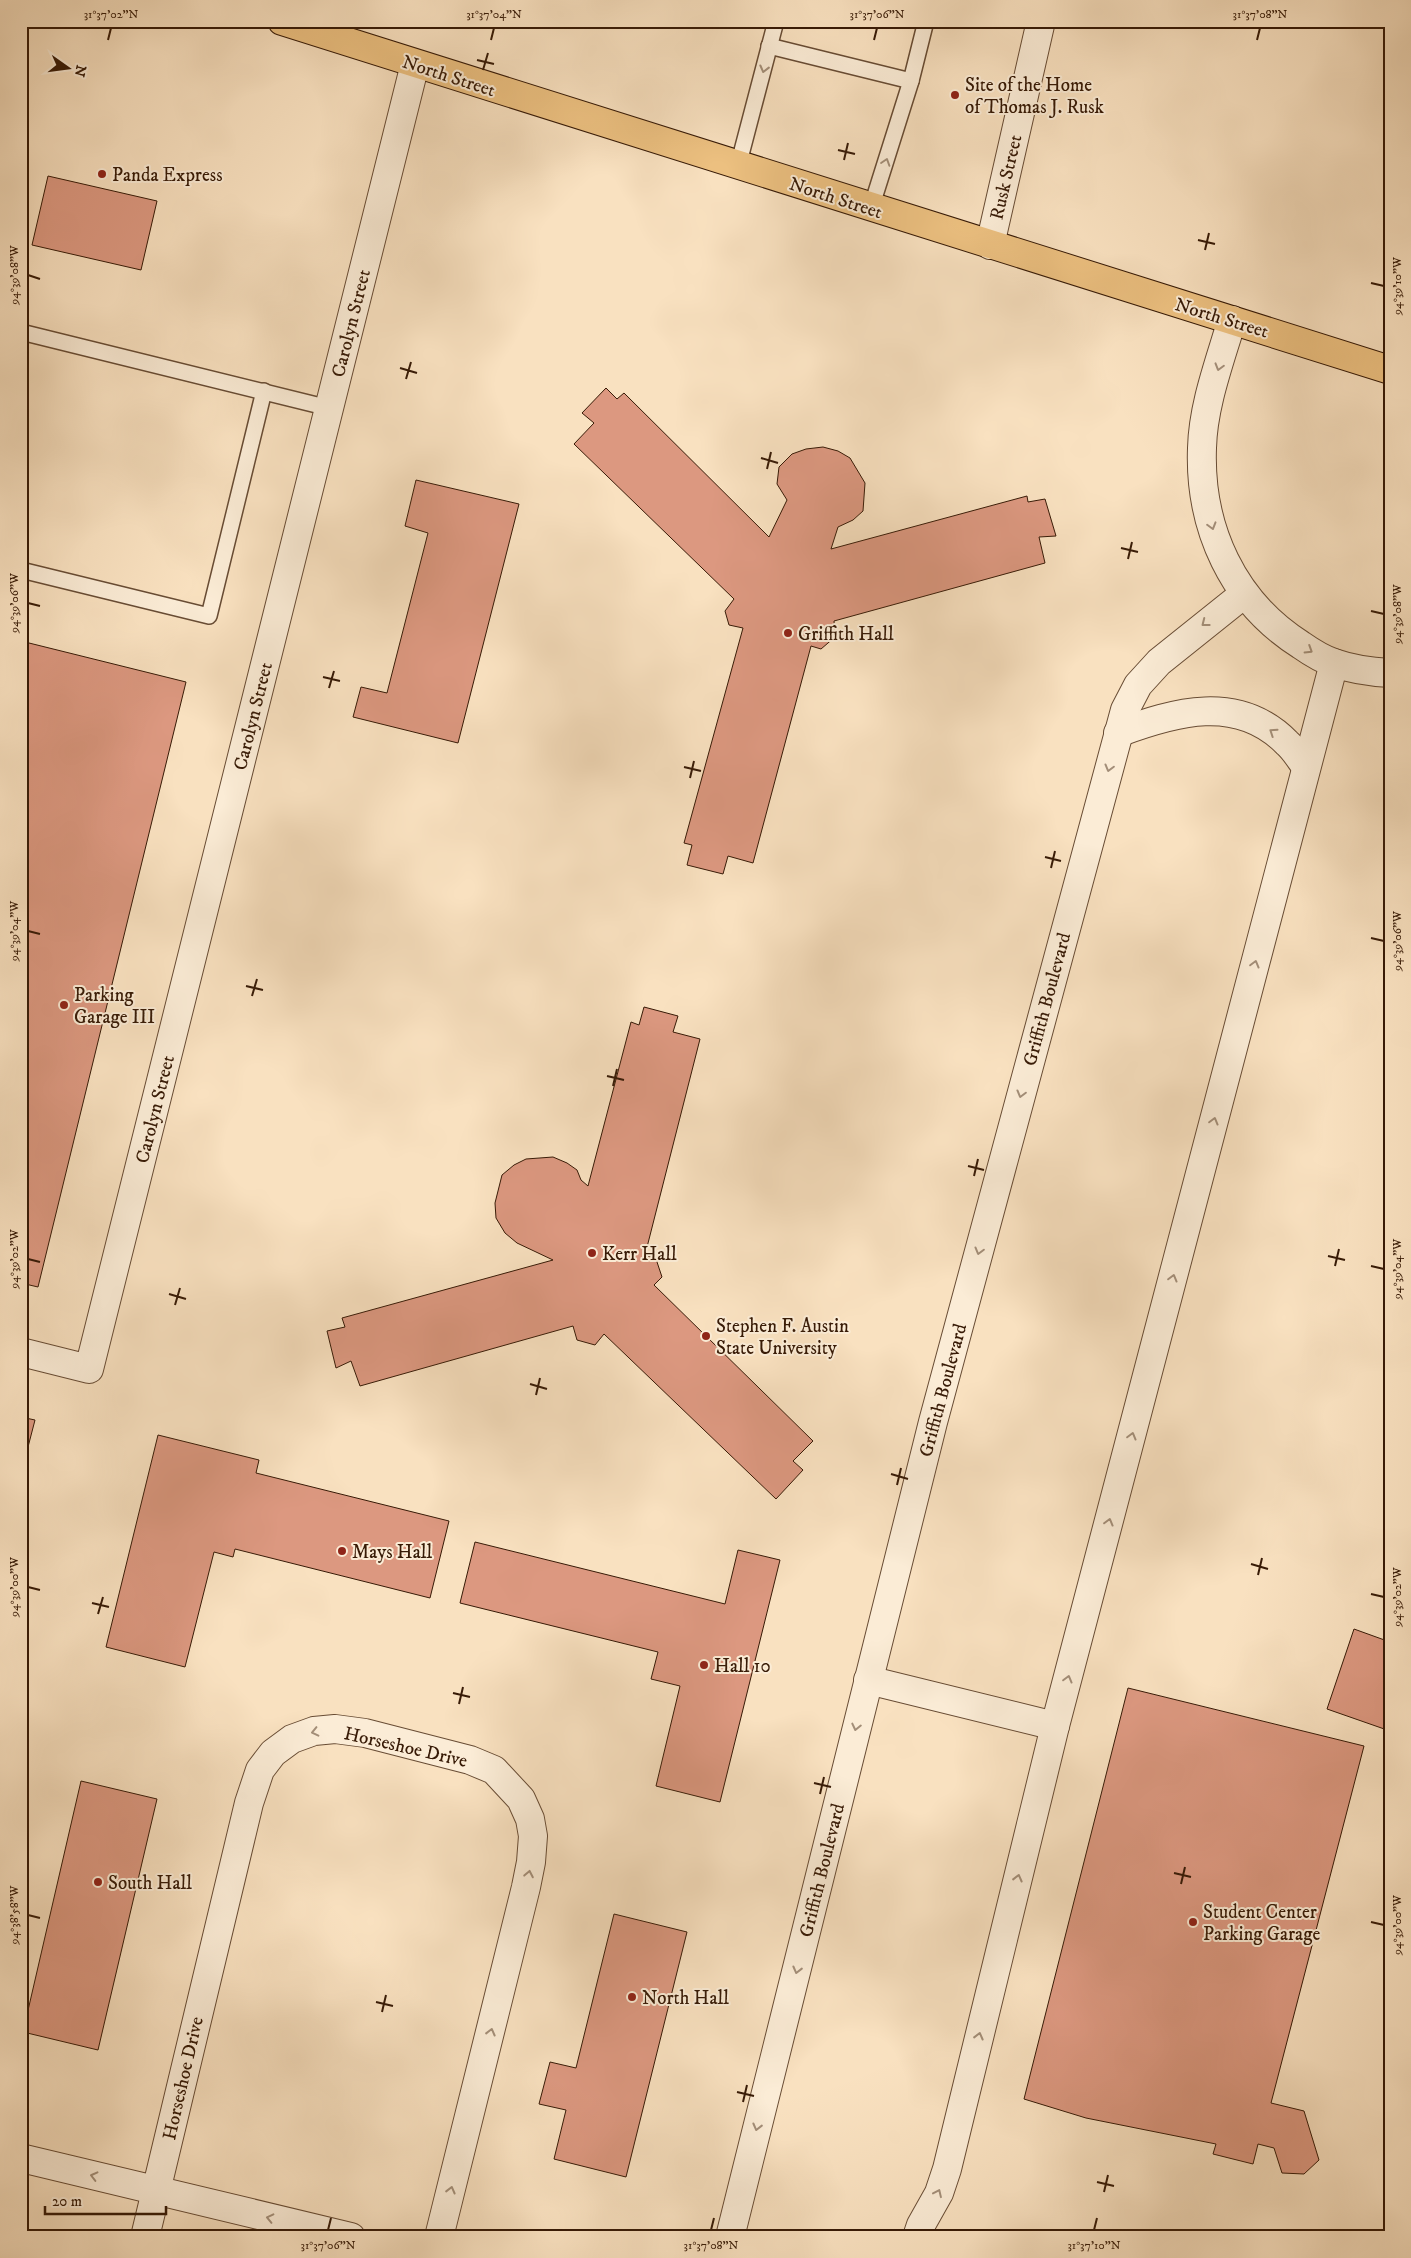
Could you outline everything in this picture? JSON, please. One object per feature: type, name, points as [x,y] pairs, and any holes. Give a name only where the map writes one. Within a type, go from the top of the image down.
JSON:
[{"type":"main road","name":"North Street","points":[[282,21],[1390,370]]},
{"type":"street","name":"Rusk Street","points":[[990,245],[1041,21]]},
{"type":"street","name":"Carolyn Street","points":[[21,1352],[89,1369],[415,64]]},
{"type":"street","points":[[1232,320],[1205,416],[1202,448],[1203,475],[1209,517],[1217,546],[1244,594],[1264,618],[1290,638],[1334,663],[1373,672],[1390,673]]},
{"type":"street","name":"Griffith Boulevard","points":[[730,2237],[948,1366],[1125,710],[1147,674],[1174,648],[1244,594]]},
{"type":"street","points":[[917,2237],[921,2225],[939,2193],[947,2169],[1055,1726],[1334,663]]},
{"type":"street","points":[[1118,734],[1159,718],[1209,711],[1233,713],[1253,720],[1273,731],[1288,743],[1306,767]]},
{"type":"street","points":[[868,1680],[1055,1726]]},
{"type":"street","name":"Horseshoe Drive","points":[[145,2237],[244,1822],[260,1770],[274,1754],[292,1739],[314,1731],[335,1729],[365,1733],[470,1760],[494,1770],[521,1799],[530,1819],[533,1836],[531,1862],[526,1887],[438,2237]]},
{"type":"street","points":[[21,2158],[351,2237]]},
{"type":"lane","points":[[738,166],[776,21]]},
{"type":"lane","points":[[871,208],[910,81],[926,21]]},
{"type":"lane","points":[[770,46],[910,81]]},
{"type":"lane","points":[[21,332],[329,408]]},
{"type":"lane","points":[[21,570],[209,616],[264,391]]},
{"type":"building","points":[[48,176],[157,201],[141,270],[32,245]]},
{"type":"building","name":"Griffith Hall","points":[[606,388],[617,399],[624,393],[769,537],[787,500],[777,484],[779,467],[792,454],[806,449],[823,447],[838,451],[850,458],[865,483],[863,511],[853,520],[838,527],[831,549],[1027,496],[1028,502],[1045,499],[1056,536],[1039,537],[1045,563],[834,621],[835,637],[821,649],[811,646],[753,863],[728,856],[723,874],[687,865],[692,845],[684,843],[743,628],[729,625],[725,611],[734,599],[574,444],[594,423],[582,413]]},
{"type":"building","points":[[416,480],[519,504],[458,743],[353,717],[361,687],[387,693],[428,533],[405,526]]},
{"type":"building","name":"Parking Garage III","points":[[21,641],[186,682],[38,1287],[21,1283]]},
{"type":"building","name":"Kerr Hall","points":[[644,1007],[678,1016],[673,1032],[700,1039],[645,1255],[656,1259],[662,1277],[654,1285],[813,1441],[793,1461],[803,1470],[776,1499],[604,1334],[595,1345],[577,1340],[573,1326],[360,1386],[351,1361],[336,1368],[327,1331],[345,1327],[342,1318],[553,1260],[517,1243],[505,1233],[496,1218],[495,1203],[502,1175],[514,1165],[526,1159],[553,1157],[577,1170],[581,1180],[588,1186],[631,1022],[639,1025]]},
{"type":"building","points":[[21,1417],[35,1420],[21,1474]]},
{"type":"building","name":"Mays Hall","points":[[158,1435],[259,1460],[256,1473],[449,1521],[430,1598],[235,1549],[233,1557],[214,1552],[185,1667],[106,1647]]},
{"type":"building","name":"Hall 10","points":[[475,1542],[725,1604],[738,1550],[780,1560],[720,1802],[656,1786],[680,1686],[651,1679],[658,1652],[460,1603]]},
{"type":"building","points":[[1354,1629],[1390,1642],[1390,1731],[1327,1709]]},
{"type":"building","name":"Student Center Parking Garage","points":[[1128,1688],[1364,1746],[1271,2103],[1304,2111],[1319,2160],[1304,2174],[1282,2173],[1274,2148],[1258,2144],[1253,2164],[1213,2154],[1216,2144],[1086,2118],[1024,2099]]},
{"type":"building","name":"South Hall","points":[[81,1781],[157,1799],[98,2050],[23,2032]]},
{"type":"building","name":"North Hall","points":[[614,1914],[687,1932],[626,2177],[554,2159],[566,2110],[539,2104],[550,2062],[576,2068]]},
{"type":"place","name":"Site of the Home of Thomas J. Rusk","points":[[955,95]]},
{"type":"place","name":"Panda Express","points":[[102,174]]},
{"type":"place","name":"Griffith Hall","points":[[788,633]]},
{"type":"place","name":"Parking Garage III","points":[[64,1005]]},
{"type":"place","name":"Kerr Hall","points":[[592,1253]]},
{"type":"place","name":"Stephen F. Austin State University","points":[[706,1336]]},
{"type":"place","name":"Mays Hall","points":[[342,1551]]},
{"type":"place","name":"Hall 10","points":[[704,1665]]},
{"type":"place","name":"South Hall","points":[[98,1882]]},
{"type":"place","name":"Student Center Parking Garage","points":[[1193,1922]]},
{"type":"place","name":"North Hall","points":[[632,1997]]}]
